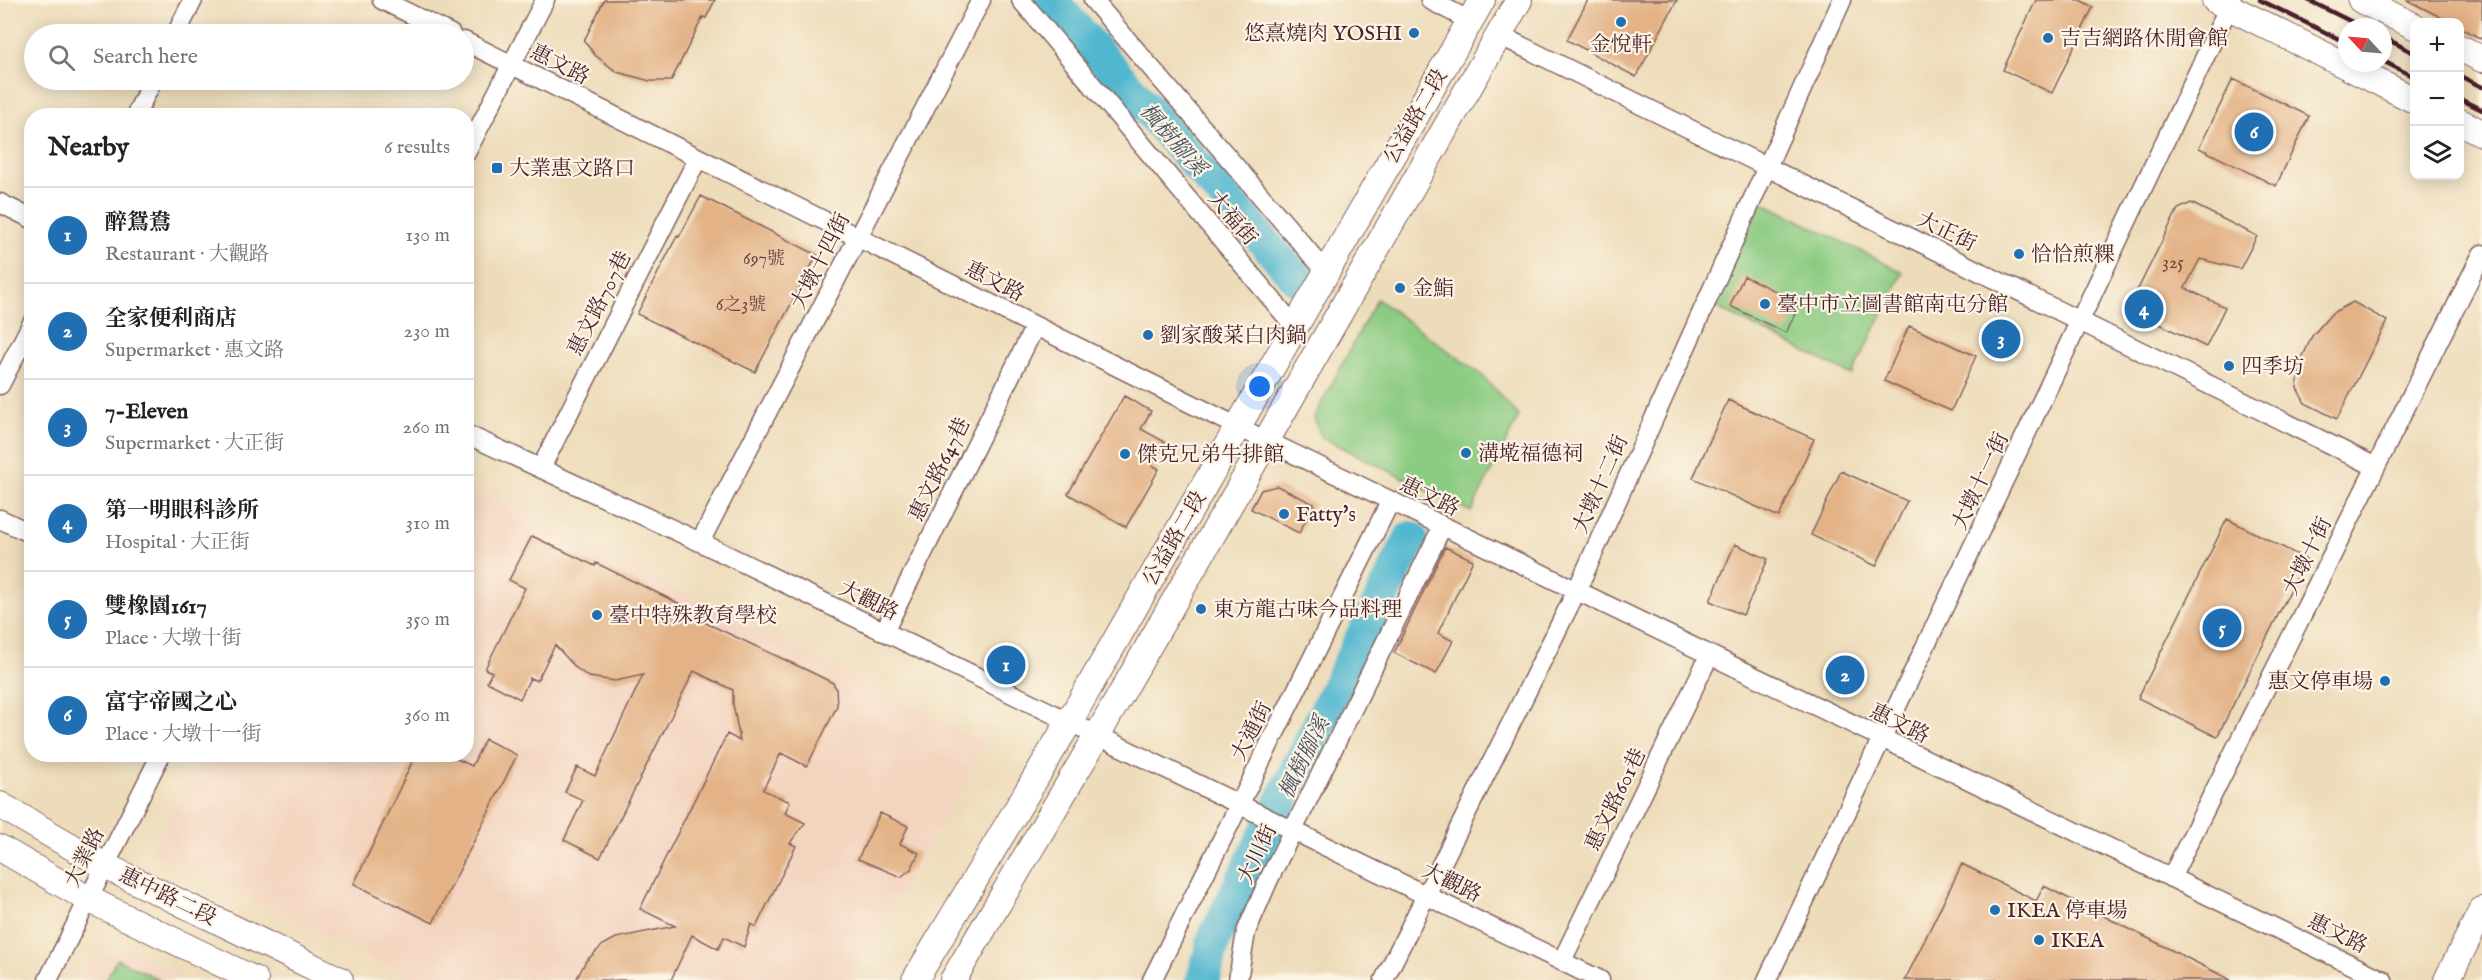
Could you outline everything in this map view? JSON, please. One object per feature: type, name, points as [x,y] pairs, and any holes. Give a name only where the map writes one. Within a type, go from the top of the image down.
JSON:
[{"type":"main road","name":"公益路二段","points":[[954,979],[1097,736],[1519,0]]},
{"type":"main road","points":[[2361,0],[2410,24]]},
{"type":"main road","points":[[2226,2],[2410,97]]},
{"type":"main road","name":"公益路二段","points":[[915,980],[1069,722],[1476,10]]},
{"type":"main road","points":[[2464,50],[2482,59]]},
{"type":"main road","points":[[2464,124],[2482,133]]},
{"type":"main road","name":"惠中路二段","points":[[0,805],[105,866],[340,980]]},
{"type":"main road","name":"惠中路二段","points":[[0,849],[88,899],[255,980]]},
{"type":"main road","points":[[2447,980],[2482,910]]},
{"type":"street","points":[[181,24],[193,0]]},
{"type":"street","points":[[382,0],[431,24]]},
{"type":"street","points":[[474,138],[545,0]]},
{"type":"street","name":"大墩十四街","points":[[700,542],[981,0]]},
{"type":"street","name":"大福街","points":[[1021,0],[1295,327]]},
{"type":"street","name":"大福街","points":[[1093,0],[1326,272]]},
{"type":"street","points":[[1430,0],[1476,10]]},
{"type":"street","name":"大墩十二街","points":[[1384,980],[1576,592],[1842,0]]},
{"type":"street","name":"大墩十一街","points":[[1767,980],[2080,321],[2226,2]]},
{"type":"street","name":"大正街","points":[[1499,35],[2376,467]]},
{"type":"street","name":"惠文路","points":[[474,45],[1390,502],[2384,980]]},
{"type":"street","points":[[139,108],[148,90]]},
{"type":"street","name":"惠文路707巷","points":[[541,468],[698,158]]},
{"type":"street","points":[[0,203],[24,215]]},
{"type":"street","name":"大墩十街","points":[[2171,878],[2482,254]]},
{"type":"street","name":"惠文路647巷","points":[[884,632],[1035,326]]},
{"type":"street","points":[[0,386],[24,339]]},
{"type":"street","name":"大觀路","points":[[474,438],[700,542],[1600,980]]},
{"type":"street","name":"大通街","points":[[1152,980],[1245,806],[1390,502]]},
{"type":"street","points":[[0,519],[24,530]]},
{"type":"street","name":"大川街","points":[[1238,980],[1246,932],[1289,827],[1442,527]]},
{"type":"street","name":"惠文路601巷","points":[[1562,961],[1709,656]]},
{"type":"street","name":"大業路","points":[[48,980],[157,762]]},
{"type":"shaded area","name":"臺中特殊教育學校","points":[[474,488],[987,744],[850,980],[417,980],[151,852],[196,762],[474,762]]},
{"type":"shaded area","points":[[126,950],[187,980],[80,980],[89,961]]},
{"type":"green space","points":[[1762,202],[1903,272],[1852,375],[1711,305]]},
{"type":"green space","points":[[1377,299],[1482,375],[1519,416],[1471,512],[1321,437],[1314,417]]},
{"type":"green space","points":[[117,959],[160,980],[106,980]]},
{"type":"building","points":[[604,0],[715,0],[706,18],[703,17],[671,81],[650,81],[617,72],[595,55],[584,41]]},
{"type":"building","name":"金悅軒","points":[[1588,0],[1677,0],[1636,77],[1567,40]]},
{"type":"building","name":"吉吉網路休閒會館","points":[[2036,0],[2080,0],[2093,7],[2052,93],[2003,70]]},
{"type":"building","points":[[2407,0],[2482,0],[2482,39],[2464,30],[2464,18],[2442,18]]},
{"type":"building","points":[[2233,79],[2309,116],[2276,186],[2199,148]]},
{"type":"building","points":[[701,196],[817,255],[755,372],[637,314],[677,236],[679,237]]},
{"type":"building","points":[[2191,203],[2257,236],[2240,269],[2200,259],[2185,288],[2225,307],[2206,347],[2139,314],[2133,299],[2178,209]]},
{"type":"building","name":"臺中市立圖書館南屯分館","points":[[1744,276],[1800,303],[1786,333],[1730,306]]},
{"type":"building","points":[[2353,302],[2387,321],[2337,419],[2305,403],[2297,388],[2300,363],[2312,336],[2332,313]]},
{"type":"building","points":[[1909,326],[1976,356],[1951,411],[1884,381]]},
{"type":"building","name":"傑克兄弟牛排館","points":[[1124,396],[1151,411],[1141,429],[1165,442],[1152,465],[1159,469],[1126,527],[1068,494]]},
{"type":"building","points":[[1728,400],[1814,439],[1779,517],[1693,478]]},
{"type":"building","points":[[1841,471],[1907,501],[1876,566],[1811,535]]},
{"type":"building","name":"Fatty's","points":[[1277,486],[1314,504],[1299,533],[1251,509],[1261,490]]},
{"type":"building","points":[[2227,519],[2306,559],[2217,737],[2138,698]]},
{"type":"building","points":[[532,536],[595,566],[596,563],[680,604],[678,610],[813,673],[833,683],[836,688],[837,706],[808,764],[806,766],[781,753],[763,790],[790,802],[785,813],[805,823],[790,843],[796,846],[756,927],[751,924],[744,947],[724,937],[718,949],[692,935],[671,980],[576,980],[586,961],[603,945],[616,938],[675,926],[640,909],[727,734],[740,741],[733,704],[733,690],[694,671],[600,858],[564,840],[583,800],[565,792],[577,767],[595,776],[643,675],[615,681],[589,677],[576,668],[555,645],[537,681],[530,678],[520,699],[487,682],[492,672],[485,669],[525,588],[509,580]]},
{"type":"building","points":[[1735,544],[1768,559],[1743,615],[1710,601]]},
{"type":"building","points":[[1445,547],[1473,560],[1438,633],[1453,641],[1436,674],[1394,653]]},
{"type":"building","points":[[485,739],[517,755],[433,923],[354,884],[412,762],[464,762],[472,766]]},
{"type":"building","points":[[880,813],[908,826],[900,844],[919,853],[911,869],[901,877],[858,859]]},
{"type":"building","name":"IKEA","points":[[1962,864],[2036,901],[2044,886],[2231,980],[1905,980]]},
{"type":"waterway","name":"楓樹腳溪","points":[[1051,0],[1297,279]]},
{"type":"waterway","name":"楓樹腳溪","points":[[1203,980],[1215,936],[1411,538]]},
{"type":"railway","points":[[2260,0],[2338,39]]},
{"type":"railway","points":[[2308,0],[2344,18]]},
{"type":"railway","points":[[2392,42],[2410,51]]},
{"type":"railway","points":[[2392,66],[2410,75]]},
{"type":"railway","points":[[2464,78],[2482,87]]},
{"type":"railway","points":[[2464,101],[2482,110]]},
{"type":"place","name":"金悅軒","points":[[1621,22]]},
{"type":"place","name":"悠熹燒肉 YOSHI","points":[[1414,33]]},
{"type":"place","name":"吉吉網路休閒會館","points":[[2048,38]]},
{"type":"place","name":"富宇帝國之心","points":[[2254,132]]},
{"type":"place","name":"大業惠文路口","points":[[497,168]]},
{"type":"place","name":"恰恰煎粿","points":[[2019,254]]},
{"type":"place","name":"金鮨","points":[[1400,288]]},
{"type":"place","name":"臺中市立圖書館南屯分館","points":[[1765,304]]},
{"type":"place","name":"第一明眼科診所","points":[[2144,309]]},
{"type":"place","name":"劉家酸菜白肉鍋","points":[[1148,335]]},
{"type":"place","name":"7-Eleven","points":[[2001,339]]},
{"type":"place","name":"四季坊","points":[[2229,366]]},
{"type":"place","name":"溝墘福德祠","points":[[1466,453]]},
{"type":"place","name":"傑克兄弟牛排館","points":[[1125,454]]},
{"type":"place","name":"Fatty's","points":[[1284,514]]},
{"type":"place","name":"東方龍古味今品料理","points":[[1201,609]]},
{"type":"place","name":"臺中特殊教育學校","points":[[597,615]]},
{"type":"place","name":"雙橡園1617","points":[[2222,628]]},
{"type":"place","name":"醉鴛鴦","points":[[1006,665]]},
{"type":"place","name":"全家便利商店","points":[[1845,675]]},
{"type":"place","name":"惠文停車場","points":[[2385,681]]},
{"type":"place","name":"IKEA 停車場","points":[[1995,910]]},
{"type":"place","name":"IKEA","points":[[2039,940]]}]
